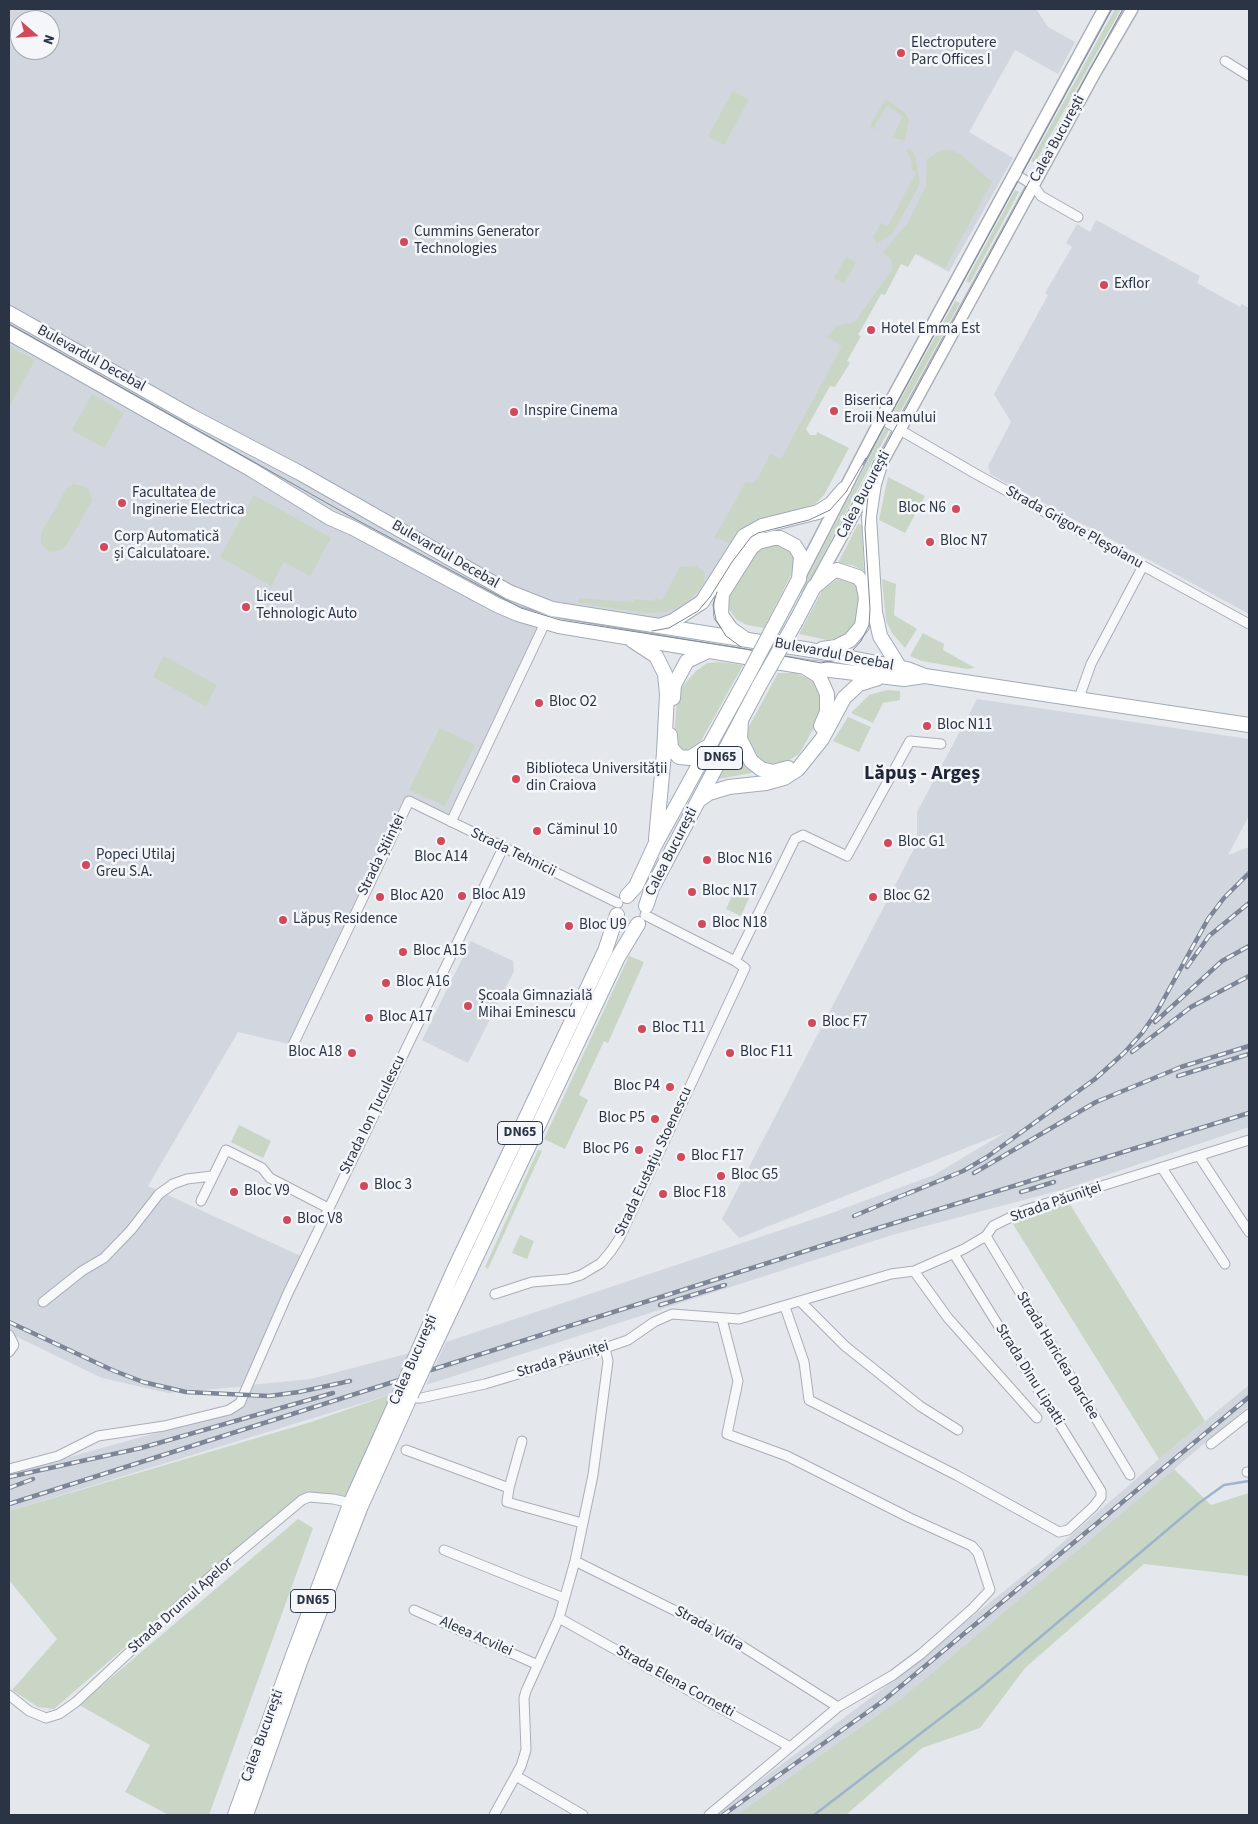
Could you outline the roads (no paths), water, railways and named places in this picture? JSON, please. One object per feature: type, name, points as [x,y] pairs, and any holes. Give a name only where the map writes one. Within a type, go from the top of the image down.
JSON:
[{"type":"main road","name":"Calea București","points":[[235,1815],[292,1658],[356,1504],[405,1395],[434,1346],[449,1296],[605,951],[620,905],[636,886],[655,845],[781,614],[881,419],[1104,9]]},
{"type":"main road","name":"Calea București","points":[[405,1395],[419,1349],[449,1296],[618,957],[643,915],[652,888],[742,715],[796,621],[1033,185],[1132,9]]},
{"type":"main road","name":"Bulevardul Decebal","points":[[9,313],[191,416],[300,473],[509,592],[552,608],[811,650],[900,668],[925,676],[1249,725]]},
{"type":"main road","name":"Bulevardul Decebal","points":[[9,333],[244,466],[330,518],[353,528],[501,607],[545,623],[806,668],[904,679],[925,676]]},
{"type":"main road","points":[[880,465],[874,484],[868,517],[875,612],[880,636],[900,668]]},
{"type":"main road","points":[[657,626],[673,621],[702,602],[744,536],[762,526],[818,512],[830,504],[844,489]]},
{"type":"main road","points":[[747,639],[731,629],[720,615],[719,608],[726,585],[751,548],[766,539],[780,538],[787,540],[795,546],[801,556],[799,579]]},
{"type":"main road","points":[[811,650],[836,647],[856,634],[863,620],[866,598],[863,583],[858,577],[848,572],[832,572],[814,587]]},
{"type":"main road","points":[[628,638],[656,656],[665,674],[667,694],[664,753],[655,845]]},
{"type":"main road","points":[[709,745],[690,758],[679,757],[671,748],[670,738],[674,685],[687,662],[710,650]]},
{"type":"main road","points":[[742,715],[740,739],[744,752],[752,761],[762,769],[773,772],[786,769],[798,761],[810,747],[827,712],[827,694],[818,676],[806,668]]},
{"type":"main road","points":[[698,800],[709,793],[784,778],[798,769],[822,739],[844,698],[859,684],[885,676]]},
{"type":"main road","points":[[640,898],[643,915],[627,925],[620,905],[640,898]]},
{"type":"main road","name":"Calea București","points":[[246,1815],[356,1504]]},
{"type":"street","points":[[1225,61],[1249,76]]},
{"type":"street","points":[[1015,174],[1033,185],[1041,196],[1078,217]]},
{"type":"street","name":"Strada Grigore Pleșoianu","points":[[881,419],[1249,624]]},
{"type":"street","points":[[1079,698],[1091,664],[1144,566]]},
{"type":"street","points":[[451,822],[545,623]]},
{"type":"street","points":[[643,915],[734,961],[795,839],[803,835],[848,856],[910,741],[941,744]]},
{"type":"street","name":"Strada Tehnicii","points":[[409,802],[620,905]]},
{"type":"street","name":"Strada Științei","points":[[293,1045],[409,802]]},
{"type":"street","name":"Strada Ion Țuculescu","points":[[9,1469],[58,1456],[98,1436],[164,1426],[229,1410],[240,1403],[328,1208],[503,848]]},
{"type":"street","name":"Strada Eustațiu Stoenescu","points":[[494,1294],[532,1282],[568,1279],[581,1275],[600,1262],[611,1251],[745,968],[734,961]]},
{"type":"street","name":"Strada Păuniței","points":[[405,1395],[485,1384],[605,1348],[628,1340],[654,1322],[672,1314],[739,1319],[785,1307],[891,1274],[914,1271],[954,1254],[986,1236],[993,1226],[1026,1210],[1249,1140]]},
{"type":"street","points":[[201,1200],[226,1150],[262,1168],[270,1178],[328,1208]]},
{"type":"street","points":[[1199,1156],[1249,1232]]},
{"type":"street","points":[[1162,1168],[1225,1264]]},
{"type":"street","points":[[43,1302],[82,1271],[109,1254],[144,1215],[158,1194],[173,1184],[187,1179],[212,1176]]},
{"type":"street","name":"Strada Hariclea Darclee","points":[[986,1236],[1130,1475]]},
{"type":"street","name":"Strada Dinu Lipatti","points":[[785,1307],[804,1362],[809,1400],[949,1472],[1059,1532],[1068,1530],[1101,1497],[1099,1486],[954,1254]]},
{"type":"street","points":[[914,1271],[948,1318],[1037,1418]]},
{"type":"street","points":[[801,1302],[852,1352],[920,1406],[958,1430]]},
{"type":"street","points":[[709,1815],[838,1707],[893,1675],[921,1654],[988,1594],[990,1584],[978,1553],[972,1546],[910,1518],[788,1456],[727,1434],[738,1381],[722,1319]]},
{"type":"street","points":[[9,1335],[14,1345],[9,1352]]},
{"type":"street","points":[[494,1815],[516,1776],[526,1750],[524,1698],[559,1618],[575,1561],[593,1475],[608,1361],[605,1348]]},
{"type":"street","points":[[1211,1444],[1249,1414]]},
{"type":"street","points":[[522,1441],[508,1488],[507,1502],[582,1523]]},
{"type":"street","points":[[406,1450],[508,1488]]},
{"type":"street","name":"Strada Drumul Apelor","points":[[9,1695],[29,1711],[46,1718],[58,1714],[76,1702],[211,1576],[302,1500],[309,1498],[356,1504]]},
{"type":"street","points":[[444,1550],[564,1598]]},
{"type":"street","name":"Strada Vidra","points":[[575,1561],[726,1636],[838,1707]]},
{"type":"street","name":"Aleea Acvilei","points":[[414,1610],[538,1665]]},
{"type":"street","name":"Strada Elena Cornetti","points":[[559,1618],[790,1746]]},
{"type":"street","points":[[516,1776],[583,1815]]},
{"type":"waterway","points":[[814,1815],[980,1688],[1199,1503],[1224,1485],[1249,1481]]},
{"type":"tram line","points":[[863,465],[1112,9]]},
{"type":"tram line","points":[[9,324],[357,520],[521,608],[560,620],[746,649],[821,663],[835,660],[853,650],[861,641],[869,625],[870,609],[865,528],[869,484],[875,465],[1123,9]]},
{"type":"tram line","points":[[652,631],[669,628],[698,611],[710,597],[732,562],[751,537],[758,533],[809,520],[830,510],[846,492],[866,458]]},
{"type":"tram line","points":[[717,592],[713,605],[716,620],[726,636],[741,647]]},
{"type":"railway","points":[[907,1194],[963,1171],[987,1157],[1095,1079],[1124,1053],[1142,1033],[1156,1013],[1208,919],[1224,898],[1249,873]]},
{"type":"railway","points":[[1187,967],[1209,936],[1249,903]]},
{"type":"railway","points":[[1155,1022],[1222,961],[1249,946]]},
{"type":"railway","points":[[1132,1052],[1191,1007],[1249,976]]},
{"type":"railway","points":[[974,1173],[1096,1102],[1181,1067],[1249,1046]]},
{"type":"railway","points":[[1178,1076],[1249,1054]]},
{"type":"railway","points":[[9,1504],[859,1234],[1249,1113]]},
{"type":"railway","points":[[1021,1192],[1054,1182]]},
{"type":"railway","points":[[854,1216],[913,1191]]},
{"type":"railway","points":[[660,1305],[725,1285]]},
{"type":"railway","points":[[9,1322],[112,1370],[143,1382],[186,1392],[269,1396],[299,1392],[350,1381]]},
{"type":"railway","points":[[9,1477],[141,1448],[333,1393]]},
{"type":"railway","points":[[723,1815],[883,1701],[1249,1397]]},
{"type":"railway","points":[[9,1488],[33,1479]]},
{"type":"place","name":"Electroputere Parc Offices I","points":[[901,53]]},
{"type":"place","name":"Cummins Generator Technologies","points":[[404,242]]},
{"type":"place","name":"Exflor","points":[[1104,285]]},
{"type":"place","name":"Hotel Emma Est","points":[[871,330]]},
{"type":"place","name":"Biserica Eroii Neamului","points":[[834,411]]},
{"type":"place","name":"Inspire Cinema","points":[[514,412]]},
{"type":"place","name":"Facultatea de Inginerie Electrica","points":[[122,503]]},
{"type":"place","name":"Bloc N6","points":[[956,509]]},
{"type":"place","name":"Bloc N7","points":[[930,542]]},
{"type":"place","name":"Corp Automatică și Calculatoare.","points":[[104,547]]},
{"type":"place","name":"Liceul Tehnologic Auto","points":[[246,607]]},
{"type":"place","name":"Bloc O2","points":[[539,703]]},
{"type":"place","name":"Bloc N11","points":[[927,726]]},
{"type":"place","name":"Biblioteca Universității din Craiova","points":[[516,779]]},
{"type":"place","name":"Căminul 10","points":[[537,831]]},
{"type":"place","name":"Bloc A14","points":[[441,841]]},
{"type":"place","name":"Bloc G1","points":[[888,843]]},
{"type":"place","name":"Bloc N16","points":[[707,860]]},
{"type":"place","name":"Popeci Utilaj Greu S.A.","points":[[86,865]]},
{"type":"place","name":"Bloc N17","points":[[692,892]]},
{"type":"place","name":"Bloc A19","points":[[462,896]]},
{"type":"place","name":"Bloc A20","points":[[380,897]]},
{"type":"place","name":"Bloc G2","points":[[873,897]]},
{"type":"place","name":"Lăpuș Residence","points":[[283,920]]},
{"type":"place","name":"Bloc N18","points":[[702,924]]},
{"type":"place","name":"Bloc U9","points":[[569,926]]},
{"type":"place","name":"Bloc A15","points":[[403,952]]},
{"type":"place","name":"Bloc A16","points":[[386,983]]},
{"type":"place","name":"Școala Gimnazială Mihai Eminescu","points":[[468,1006]]},
{"type":"place","name":"Bloc A17","points":[[369,1018]]},
{"type":"place","name":"Bloc F7","points":[[812,1023]]},
{"type":"place","name":"Bloc T11","points":[[642,1029]]},
{"type":"place","name":"Bloc A18","points":[[352,1053]]},
{"type":"place","name":"Bloc F11","points":[[730,1053]]},
{"type":"place","name":"Bloc P4","points":[[670,1087]]},
{"type":"place","name":"Bloc P5","points":[[655,1119]]},
{"type":"place","name":"Bloc P6","points":[[639,1150]]},
{"type":"place","name":"Bloc F17","points":[[681,1157]]},
{"type":"place","name":"Bloc G5","points":[[721,1176]]},
{"type":"place","name":"Bloc 3","points":[[364,1186]]},
{"type":"place","name":"Bloc V9","points":[[234,1192]]},
{"type":"place","name":"Bloc F18","points":[[663,1194]]},
{"type":"place","name":"Bloc V8","points":[[287,1220]]},
{"type":"district","name":"Lăpuș - Argeș","points":[[922,775]]}]
